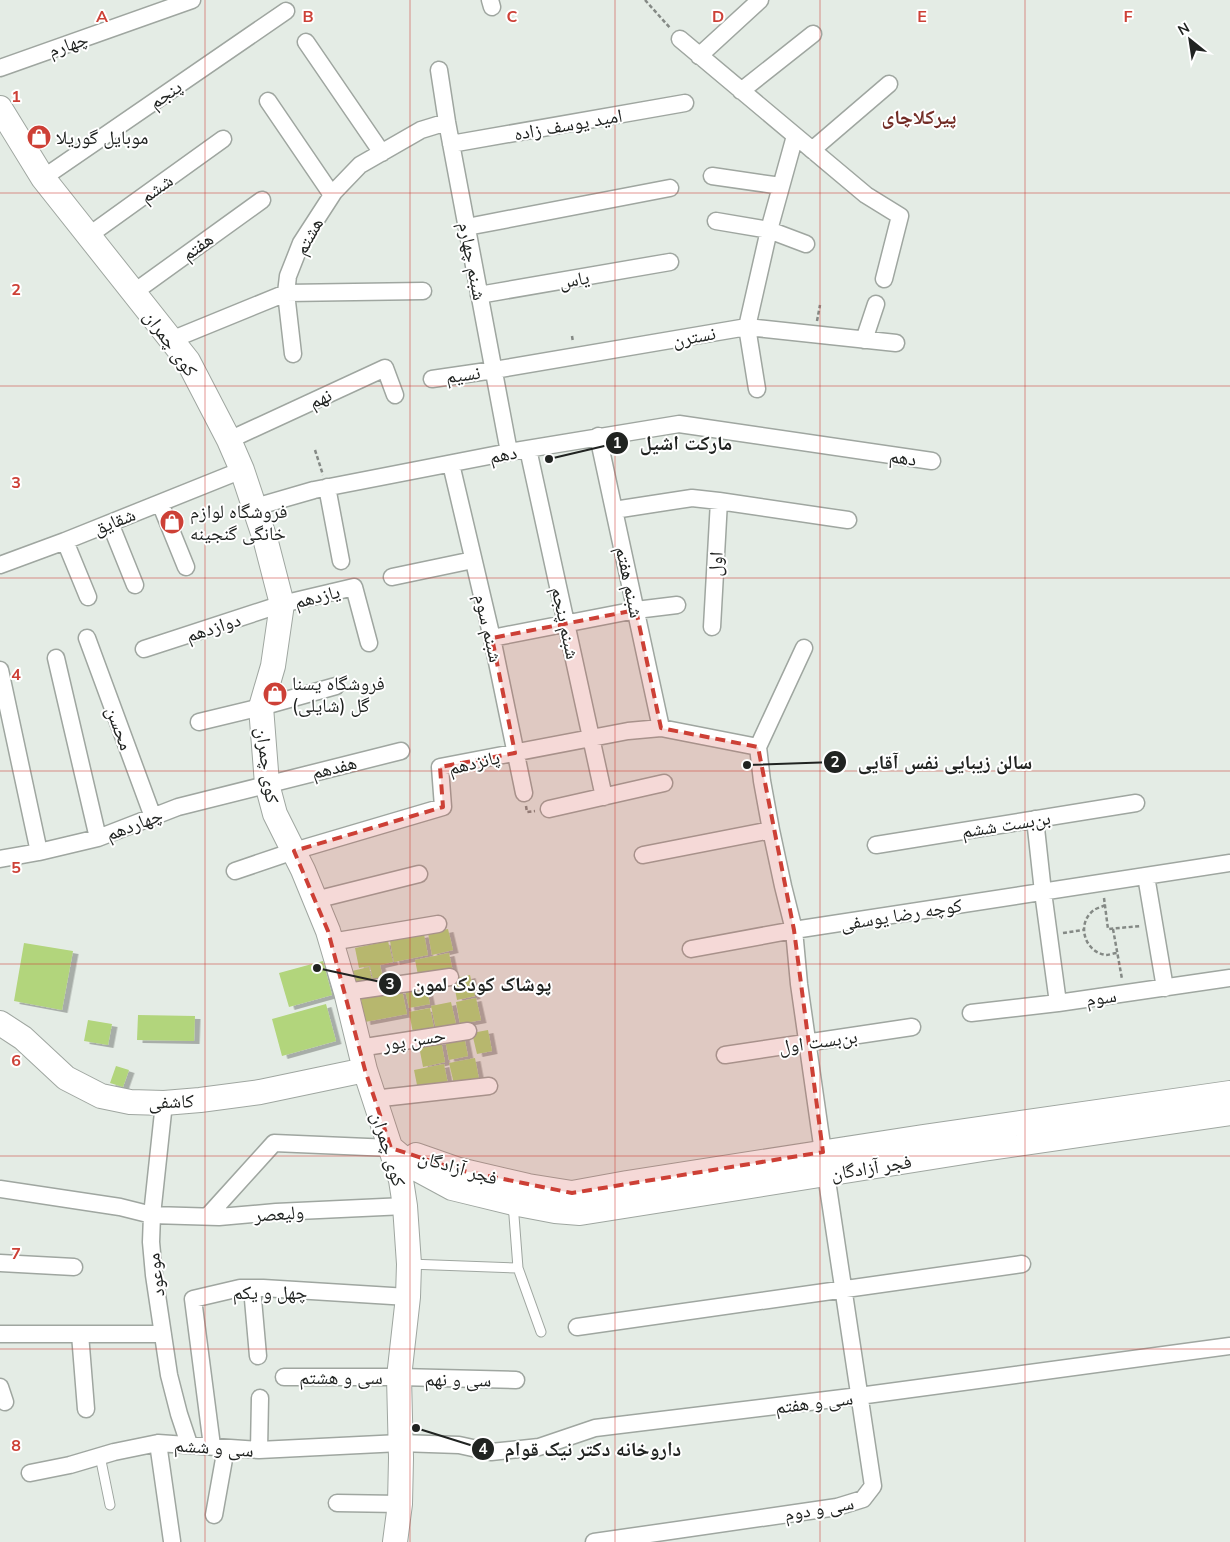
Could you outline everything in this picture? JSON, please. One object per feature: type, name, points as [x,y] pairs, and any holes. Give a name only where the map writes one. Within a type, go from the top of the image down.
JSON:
[{"type":"street","name":"چهارم","points":[[0,68],[192,0]]},
{"type":"street","points":[[699,56],[760,0]]},
{"type":"street","name":"پنجم","points":[[44,178],[286,10]]},
{"type":"street","points":[[741,91],[812,34]]},
{"type":"street","points":[[680,39],[866,195],[900,216],[884,279]]},
{"type":"street","points":[[306,42],[382,153]]},
{"type":"street","name":"شبنم چهارم","points":[[439,70],[451,144],[509,452]]},
{"type":"street","points":[[812,150],[889,84]]},
{"type":"street","points":[[268,101],[332,195]]},
{"type":"street","name":"امید یوسف زاده","points":[[451,144],[685,103]]},
{"type":"street","name":"کوی چمران","points":[[0,108],[44,178],[188,361],[229,440],[242,470],[266,542],[282,604],[272,666],[261,707],[267,784],[275,814],[316,900],[331,942],[346,992],[362,1059],[401,1180],[405,1206],[408,1297],[399,1377],[400,1504],[395,1542]]},
{"type":"street","name":"هشتم","points":[[294,354],[286,293],[288,276],[301,242],[332,195],[360,165],[421,130],[447,122]]},
{"type":"street","points":[[757,389],[747,327],[769,230],[795,136]]},
{"type":"street","name":"ششم","points":[[88,236],[223,139]]},
{"type":"street","points":[[712,176],[781,186]]},
{"type":"street","points":[[467,227],[670,188]]},
{"type":"street","name":"هفتم","points":[[133,293],[262,200]]},
{"type":"street","points":[[716,221],[769,230],[806,244]]},
{"type":"street","name":"یاس","points":[[479,295],[670,262]]},
{"type":"street","points":[[171,340],[286,293],[423,291]]},
{"type":"street","points":[[864,340],[876,304]]},
{"type":"street","name":"نسترن","points":[[494,370],[747,327],[896,343]]},
{"type":"street","name":"نهم","points":[[229,440],[384,368],[395,395]]},
{"type":"street","name":"نسیم","points":[[432,379],[494,370]]},
{"type":"street","name":"دهم","points":[[255,507],[327,487],[598,436],[679,424],[932,461]]},
{"type":"street","name":"شبنم هفتم","points":[[598,436],[661,728]]},
{"type":"street","name":"شبنم پنجم","points":[[528,449],[604,797]]},
{"type":"street","name":"شبنم سوم","points":[[451,464],[492,638],[524,793]]},
{"type":"street","name":"شقایق","points":[[7,562],[65,541],[242,470]]},
{"type":"street","points":[[327,487],[341,562]]},
{"type":"street","points":[[614,510],[692,498],[848,520]]},
{"type":"street","name":"اول","points":[[712,627],[719,501]]},
{"type":"street","points":[[160,503],[186,567]]},
{"type":"street","points":[[110,523],[135,584]]},
{"type":"street","points":[[65,541],[88,597]]},
{"type":"street","points":[[392,576],[473,560]]},
{"type":"street","name":"یازدهم","points":[[282,604],[354,587],[369,644]]},
{"type":"street","name":"دوازدهم","points":[[144,649],[282,604]]},
{"type":"street","points":[[492,638],[636,610],[677,606]]},
{"type":"street","name":"محسن","points":[[86,638],[153,818]]},
{"type":"street","points":[[804,648],[758,747],[771,830],[794,930],[824,1163]]},
{"type":"street","points":[[56,658],[98,838]]},
{"type":"street","points":[[0,670],[39,852]]},
{"type":"street","points":[[199,722],[336,686]]},
{"type":"street","name":"پانزدهم","points":[[235,871],[294,851],[443,807],[440,767],[628,731],[661,728],[758,747]]},
{"type":"street","name":"هفدهم","points":[[267,784],[402,750]]},
{"type":"street","points":[[549,809],[664,783]]},
{"type":"street","name":"چهاردهم","points":[[0,859],[98,838],[178,807],[267,784]]},
{"type":"street","name":"بن‌بست ششم","points":[[876,845],[1136,803]]},
{"type":"street","points":[[1036,819],[1043,892],[1058,1004]]},
{"type":"street","points":[[643,856],[771,830]]},
{"type":"street","name":"کوچه رضا یوسفی","points":[[691,949],[794,930],[1230,863]]},
{"type":"street","points":[[316,900],[419,874]]},
{"type":"street","points":[[1146,876],[1165,988]]},
{"type":"street","points":[[331,942],[438,924]]},
{"type":"street","points":[[346,992],[450,977]]},
{"type":"street","name":"سوم","points":[[971,1012],[1058,1004],[1230,978]]},
{"type":"street","name":"کاشفی","points":[[0,1023],[23,1038],[66,1078],[101,1096],[130,1102],[164,1103],[260,1092],[362,1059]]},
{"type":"street","name":"بن‌بست اول","points":[[724,1055],[912,1027]]},
{"type":"street","name":"حسن پور","points":[[362,1059],[468,1031]]},
{"type":"street","points":[[374,1099],[490,1086]]},
{"type":"street","name":"فجر آزادگان","points":[[390,1148],[415,1168],[456,1179],[513,1203],[554,1211],[580,1213],[824,1163],[1103,1110],[1230,1093]]},
{"type":"street","name":"موعود","points":[[164,1103],[152,1215],[151,1242],[169,1375],[189,1444]]},
{"type":"street","name":"فجر آزادگان","points":[[456,1179],[528,1186],[572,1193],[627,1183],[824,1163],[1230,1113]]},
{"type":"street","points":[[207,1217],[274,1143],[390,1148]]},
{"type":"street","name":"سی و دوم","points":[[594,1542],[837,1507],[863,1500],[873,1486],[824,1163]]},
{"type":"street","name":"ولیعصر","points":[[0,1189],[120,1208],[152,1215],[207,1217],[405,1206]]},
{"type":"street","points":[[0,1263],[74,1267]]},
{"type":"street","points":[[577,1327],[1022,1264]]},
{"type":"street","name":"چهل و یکم","points":[[219,1447],[193,1299],[240,1288],[408,1297]]},
{"type":"street","points":[[252,1288],[258,1356]]},
{"type":"street","points":[[0,1334],[163,1334]]},
{"type":"street","points":[[80,1334],[86,1409]]},
{"type":"street","name":"سی و هفتم","points":[[400,1443],[459,1445],[491,1452],[539,1447],[595,1428],[859,1396],[1230,1346]]},
{"type":"street","name":"سی و هشتم","points":[[284,1377],[399,1377]]},
{"type":"street","name":"سی و نهم","points":[[399,1377],[516,1380]]},
{"type":"street","points":[[259,1450],[260,1398]]},
{"type":"street","points":[[158,1443],[174,1542]]},
{"type":"street","name":"سی و ششم","points":[[30,1473],[158,1443],[259,1450],[400,1443]]},
{"type":"street","points":[[214,1515],[219,1447]]},
{"type":"street","points":[[337,1503],[400,1504]]},
{"type":"lane","points":[[513,1203],[518,1268],[541,1332]]},
{"type":"lane","points":[[408,1264],[518,1268]]},
{"type":"lane","points":[[100,1456],[110,1505]]},
{"type":"path","points":[[645,0],[680,39]]},
{"type":"path","points":[[315,450],[327,487]]},
{"type":"path","points":[[1104,896],[1108,930],[1142,926],[1144,934]]},
{"type":"path","points":[[1105,905],[1094,910],[1086,919],[1083,930],[1086,942],[1094,951],[1106,955],[1118,953]]},
{"type":"path","points":[[1061,925],[1062,933],[1083,930]]},
{"type":"path","points":[[1113,929],[1122,980]]},
{"type":"highlighted area","points":[[636,610],[661,728],[758,747],[794,930],[823,1152],[572,1193],[459,1170],[391,1148],[365,1070],[328,931],[294,851],[443,807],[440,767],[515,753],[492,638]]},
{"type":"building","points":[[448,929],[453,950],[432,955],[428,933]]},
{"type":"building","points":[[424,934],[428,955],[394,962],[390,941]]},
{"type":"building","points":[[388,941],[393,962],[380,965],[384,983],[374,984],[370,966],[359,968],[355,948]]},
{"type":"building","points":[[24,943],[73,951],[62,1010],[14,1001]]},
{"type":"building","points":[[449,953],[453,972],[419,980],[415,960]]},
{"type":"building","points":[[323,961],[332,995],[289,1007],[279,973]]},
{"type":"building","points":[[369,967],[373,984],[355,988],[352,971]]},
{"type":"building","points":[[470,975],[475,996],[457,1000],[453,979]]},
{"type":"building","points":[[426,986],[430,1004],[409,1008],[405,990]]},
{"type":"building","points":[[402,990],[407,1014],[365,1022],[361,999]]},
{"type":"building","points":[[476,998],[481,1020],[460,1024],[456,1002]]},
{"type":"building","points":[[451,1002],[456,1024],[436,1029],[431,1006]]},
{"type":"building","points":[[326,1004],[336,1041],[282,1056],[272,1019]]},
{"type":"building","points":[[430,1008],[435,1034],[414,1038],[409,1012]]},
{"type":"building","points":[[138,1015],[195,1016],[194,1041],[137,1040]]},
{"type":"building","points":[[88,1020],[112,1024],[108,1045],[84,1041]]},
{"type":"building","points":[[488,1030],[492,1051],[477,1054],[472,1033]]},
{"type":"building","points":[[464,1036],[468,1056],[449,1060],[445,1040]]},
{"type":"building","points":[[441,1041],[445,1062],[423,1067],[419,1046]]},
{"type":"building","points":[[475,1058],[479,1079],[454,1084],[449,1063]]},
{"type":"building","points":[[444,1064],[448,1084],[418,1090],[414,1070]]},
{"type":"building","points":[[116,1066],[129,1070],[123,1087],[110,1083]]},
{"type":"place","name":"موبایل گوریلا","points":[[39,137]]},
{"type":"place","name":"مارکت اشیل","points":[[549,459]]},
{"type":"place","name":"فروشگاه لوازم خانگی گنجینه","points":[[172,522]]},
{"type":"place","name":"فروشگاه یسنا گل (شایلی)","points":[[275,694]]},
{"type":"place","name":"سالن زیبایی نفس آقایی","points":[[747,765]]},
{"type":"place","name":"پوشاک کودک لمون","points":[[317,968]]},
{"type":"place","name":"داروخانه دکتر نیک قوام","points":[[416,1428]]},
{"type":"district","name":"پیرکلاچای","points":[[919,116]]}]
